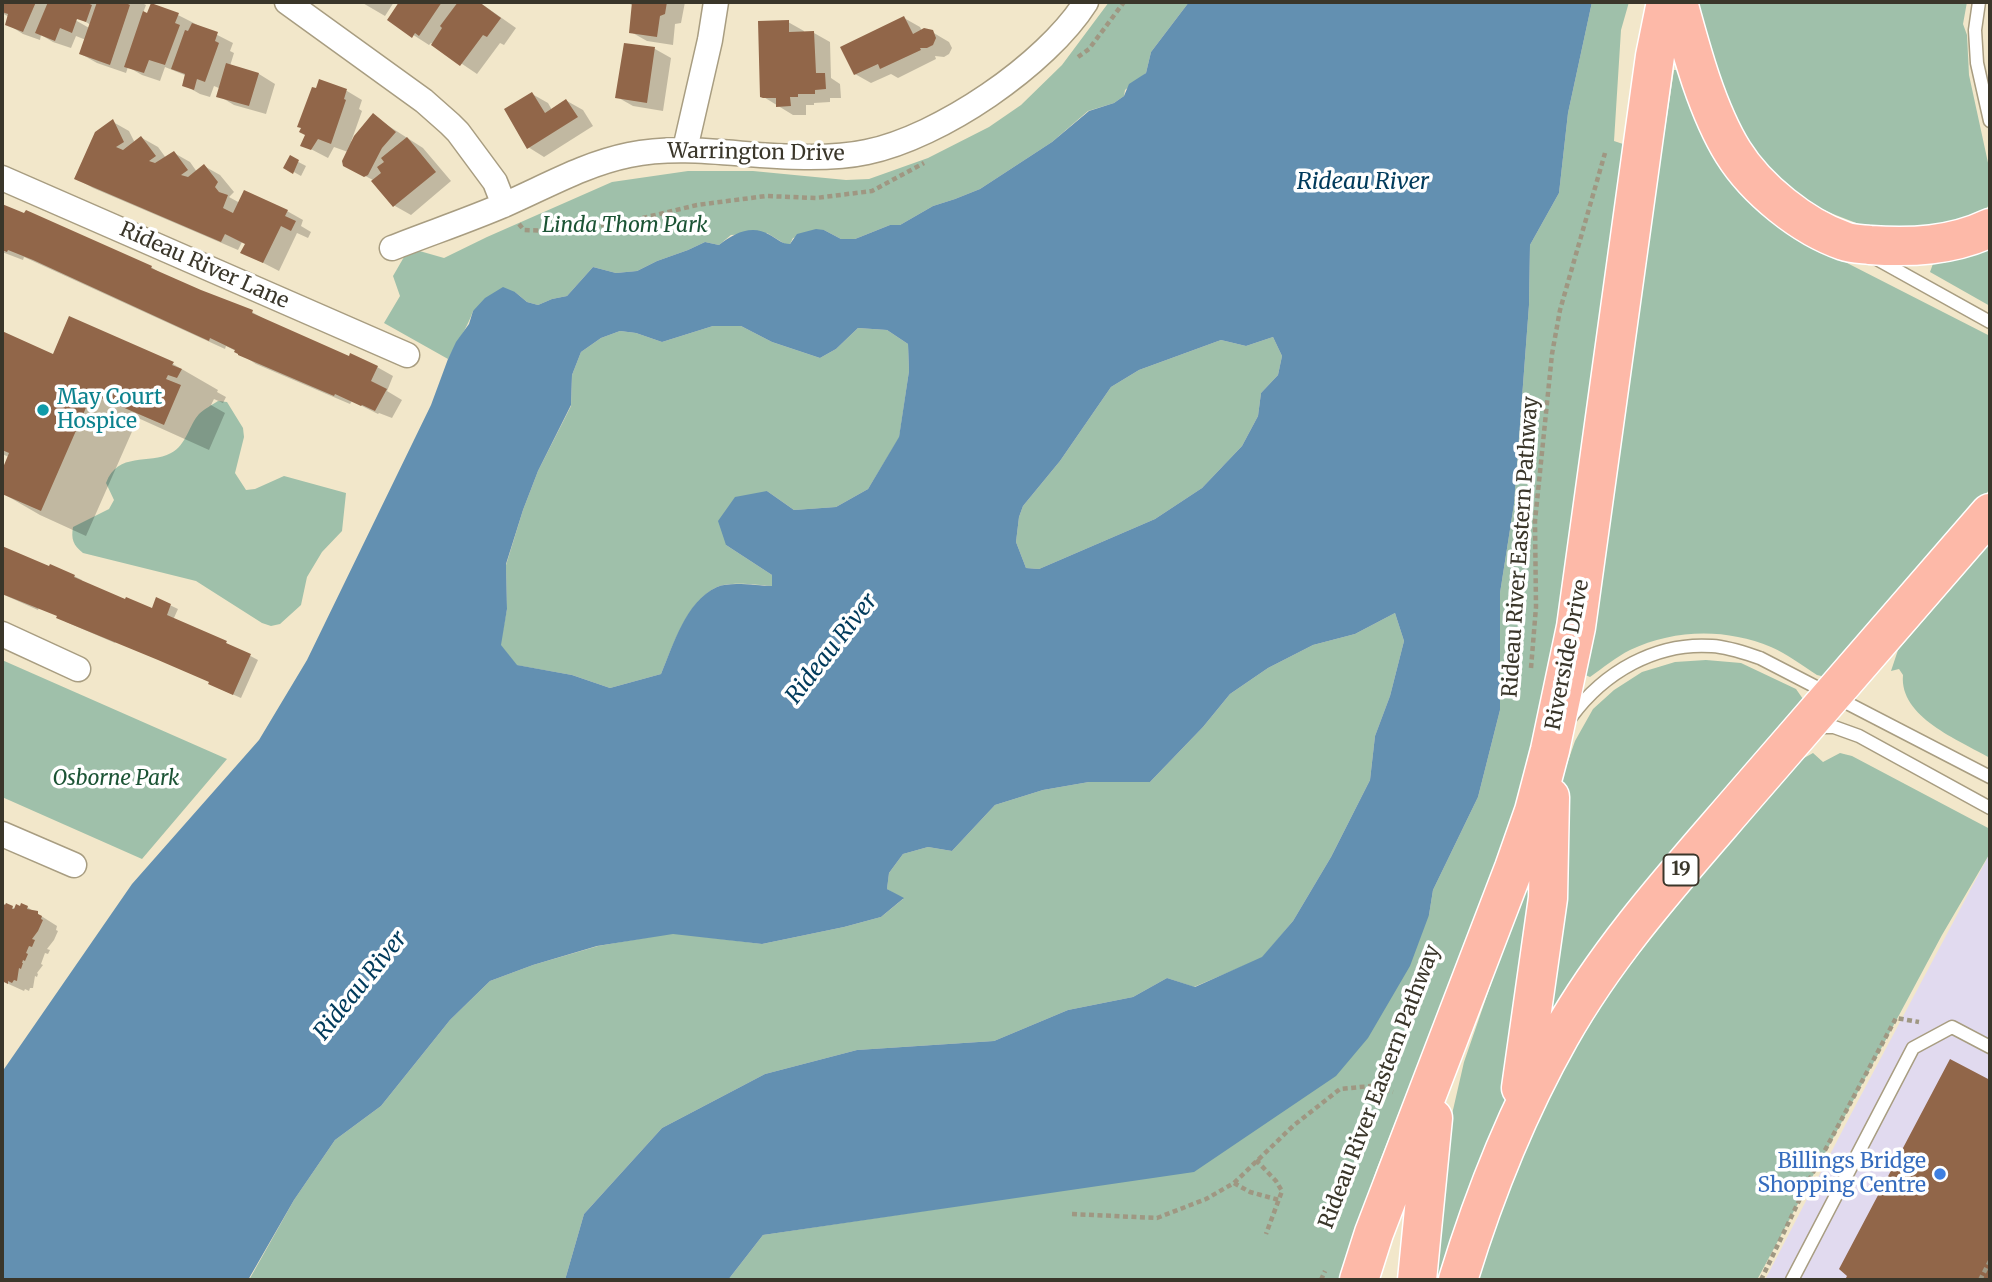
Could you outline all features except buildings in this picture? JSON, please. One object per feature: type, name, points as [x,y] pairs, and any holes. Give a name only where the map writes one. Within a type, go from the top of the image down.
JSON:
[{"type":"main road","name":"Riverside Drive","points":[[1342,1275],[1374,1233],[1518,856],[1534,811],[1550,750],[1576,627],[1655,56],[1666,2]]},
{"type":"main road","points":[[1678,2],[1720,127],[1746,170],[1784,207],[1825,233],[1847,243],[1926,245],[1953,241],[1990,228]]},
{"type":"main road","name":"19","points":[[1458,1280],[1491,1181],[1517,1119],[1561,1034],[1616,950],[1671,882],[1990,513]]},
{"type":"main road","points":[[1517,1119],[1548,898],[1550,750]]},
{"type":"main road","points":[[1416,1280],[1438,1068]]},
{"type":"street","points":[[287,2],[416,94],[450,124],[495,182],[504,205]]},
{"type":"street","points":[[685,149],[716,2]]},
{"type":"street","name":"Warrington Drive","points":[[392,248],[504,205],[596,163],[630,155],[685,149],[809,157],[865,153],[918,136],[979,100],[1016,74],[1048,47],[1086,2]]},
{"type":"street","name":"Rideau River Lane","points":[[2,178],[407,355]]},
{"type":"street","points":[[2,634],[78,669]]},
{"type":"street","points":[[2,834],[75,865]]},
{"type":"lane","points":[[1979,2],[1975,30],[1977,63],[1990,121]]},
{"type":"lane","points":[[1847,243],[1990,322]]},
{"type":"lane","points":[[1550,750],[1577,709],[1594,691],[1622,669],[1643,656],[1666,650],[1712,646],[1760,658],[1990,777]]},
{"type":"lane","points":[[1804,728],[1835,727],[1859,736],[1990,808]]},
{"type":"lane","points":[[1792,1280],[1913,1048],[1952,1027],[1990,1047]]},
{"type":"path","name":"Rideau River Eastern Pathway","points":[[1531,669],[1536,607],[1535,522],[1552,354],[1560,310],[1608,141]]},
{"type":"path","points":[[1761,1280],[1809,1180],[1896,1018],[1952,1027]]},
{"type":"path","name":"Rideau River Eastern Pathway","points":[[1256,1160],[1340,1089],[1371,1086],[1394,1092],[1390,1104]]},
{"type":"path","points":[[1072,1214],[1157,1218],[1206,1199],[1234,1183],[1256,1160],[1282,1191],[1266,1234]]},
{"type":"path","points":[[1234,1183],[1250,1192],[1279,1200]]},
{"type":"path","points":[[1980,1280],[1990,1261]]},
{"type":"path","points":[[1321,1280],[1342,1275]]},
{"type":"shaded area","name":"Billings Bridge Shopping Centre","points":[[1990,853],[1990,1280],[1765,1280],[1851,1114]]},
{"type":"green space","name":"Linda Thom Park","points":[[1109,2],[1189,2],[1151,52],[1146,73],[1125,90],[1124,96],[1114,103],[1088,111],[1052,142],[980,189],[933,206],[900,225],[890,225],[855,239],[841,239],[824,230],[793,238],[790,244],[785,244],[767,233],[731,235],[719,245],[705,242],[637,271],[616,273],[593,267],[567,296],[538,305],[527,302],[515,292],[473,311],[448,359],[384,323],[400,296],[393,276],[404,257],[416,250],[444,258],[612,182],[688,171],[753,171],[846,180],[869,179],[928,158],[989,127],[1021,105],[1062,65]]},
{"type":"green space","points":[[1592,2],[1629,2],[1621,30],[1614,141],[1623,144],[1573,512],[1551,660],[1534,747],[1506,841],[1377,1168],[1339,1280],[728,1280],[763,1235],[1003,1199],[1429,915],[1433,890],[1478,797],[1500,710],[1500,593],[1514,504],[1529,305],[1530,245],[1559,193],[1568,113]]},
{"type":"green space","points":[[1697,2],[1967,2],[1963,24],[1967,35],[1969,75],[1990,172],[1990,204],[1976,220],[1923,231],[1864,226],[1799,198],[1770,171],[1727,111]]},
{"type":"green space","points":[[1674,70],[1680,70],[1802,240],[1990,336],[1990,489],[1825,677],[1817,675],[1777,650],[1754,641],[1718,634],[1682,635],[1647,643],[1625,653],[1590,677],[1583,674]]},
{"type":"green space","points":[[1990,243],[1990,306],[1930,272],[1934,261],[1944,263]]},
{"type":"green space","points":[[713,326],[741,326],[772,342],[820,358],[836,349],[858,328],[887,330],[908,344],[909,371],[899,438],[868,489],[836,507],[794,510],[767,491],[726,545],[772,575],[772,586],[729,584],[706,594],[682,625],[661,674],[610,688],[572,675],[516,665],[500,645],[507,609],[506,565],[538,471],[571,406],[572,375],[581,352],[601,338],[620,331],[636,333],[662,342]]},
{"type":"green space","points":[[1273,337],[1282,356],[1278,375],[1261,393],[1258,416],[1242,446],[1202,488],[1155,519],[1039,569],[1026,568],[1016,542],[1023,506],[1060,461],[1111,387],[1139,370],[1221,340],[1246,346]]},
{"type":"green space","points":[[218,401],[227,402],[243,428],[244,437],[235,473],[246,490],[255,489],[284,476],[346,493],[342,531],[322,552],[307,577],[301,605],[280,624],[271,626],[262,623],[196,581],[83,553],[72,535],[73,527],[109,509],[114,500],[106,483],[118,466],[176,450],[199,414]]},
{"type":"green space","points":[[1990,543],[1990,758],[1933,726],[1911,703],[1904,690],[1903,675],[1899,669],[1891,671],[1898,650]]},
{"type":"green space","points":[[1395,613],[1404,641],[1390,696],[1375,736],[1370,780],[1331,857],[1293,921],[1262,958],[1194,987],[1167,978],[1133,997],[1068,1010],[994,1041],[857,1050],[765,1074],[662,1128],[584,1214],[565,1280],[249,1280],[294,1200],[335,1140],[381,1106],[450,1020],[490,981],[598,946],[673,933],[762,944],[881,917],[903,899],[887,889],[889,873],[903,854],[928,847],[952,851],[995,805],[1043,790],[1089,782],[1150,782],[1203,727],[1230,694],[1268,668],[1313,645],[1355,634]]},
{"type":"green space","name":"Osborne Park","points":[[2,660],[227,759],[142,859],[2,797]]},
{"type":"green space","points":[[1706,660],[1741,663],[1796,689],[1803,699],[1800,708],[1630,907],[1441,1280],[1431,1280],[1450,1123],[1464,1062],[1575,741],[1593,709],[1614,690],[1642,672],[1675,662]]},
{"type":"green space","points":[[1813,753],[1823,762],[1840,753],[1852,756],[1990,829],[1990,853],[1942,935],[1757,1280],[1479,1280],[1489,1243],[1517,1166],[1553,1090],[1593,1019],[1623,974],[1687,894],[1793,769]]},
{"type":"water","name":"Rideau River","points":[[1189,2],[1592,2],[1568,113],[1559,193],[1530,245],[1529,305],[1514,504],[1500,593],[1500,710],[1478,797],[1433,890],[1429,915],[1410,966],[1368,1038],[1336,1076],[1194,1172],[763,1235],[728,1280],[565,1280],[584,1214],[662,1128],[765,1074],[857,1050],[994,1041],[1068,1010],[1133,997],[1167,978],[1195,987],[1262,957],[1293,921],[1331,857],[1370,780],[1375,736],[1390,696],[1404,641],[1395,613],[1355,634],[1313,645],[1268,668],[1230,694],[1203,727],[1150,782],[1089,782],[1043,790],[995,805],[952,851],[928,847],[903,854],[889,873],[887,889],[904,898],[881,917],[762,944],[673,934],[597,946],[490,981],[450,1020],[381,1106],[335,1140],[294,1200],[248,1280],[2,1280],[2,1072],[132,884],[259,740],[307,660],[431,405],[456,342],[469,324],[473,311],[485,298],[503,287],[515,292],[527,302],[538,305],[567,296],[593,267],[616,273],[637,271],[705,242],[719,245],[743,231],[757,230],[790,244],[797,234],[816,229],[841,239],[855,239],[890,225],[900,225],[933,206],[980,189],[1052,142],[1089,111],[1114,103],[1124,96],[1129,84],[1146,73],[1151,52]],"holes":[[[713,326],[741,326],[772,342],[820,358],[836,349],[858,328],[887,330],[908,344],[909,371],[899,437],[868,489],[836,507],[794,510],[767,491],[735,497],[718,521],[726,545],[772,575],[772,586],[729,584],[706,594],[682,625],[661,674],[610,688],[572,675],[517,665],[501,645],[507,609],[506,564],[538,471],[571,405],[572,375],[581,352],[601,338],[620,331],[636,333],[662,342]],[[1273,337],[1282,356],[1278,375],[1261,393],[1258,416],[1242,446],[1202,488],[1155,519],[1039,569],[1026,568],[1016,542],[1023,506],[1060,461],[1111,387],[1139,370],[1221,340],[1246,346]]]},
{"type":"place","name":"May Court Hospice","points":[[43,410]]},
{"type":"place","name":"Billings Bridge Shopping Centre","points":[[1940,1174]]}]
